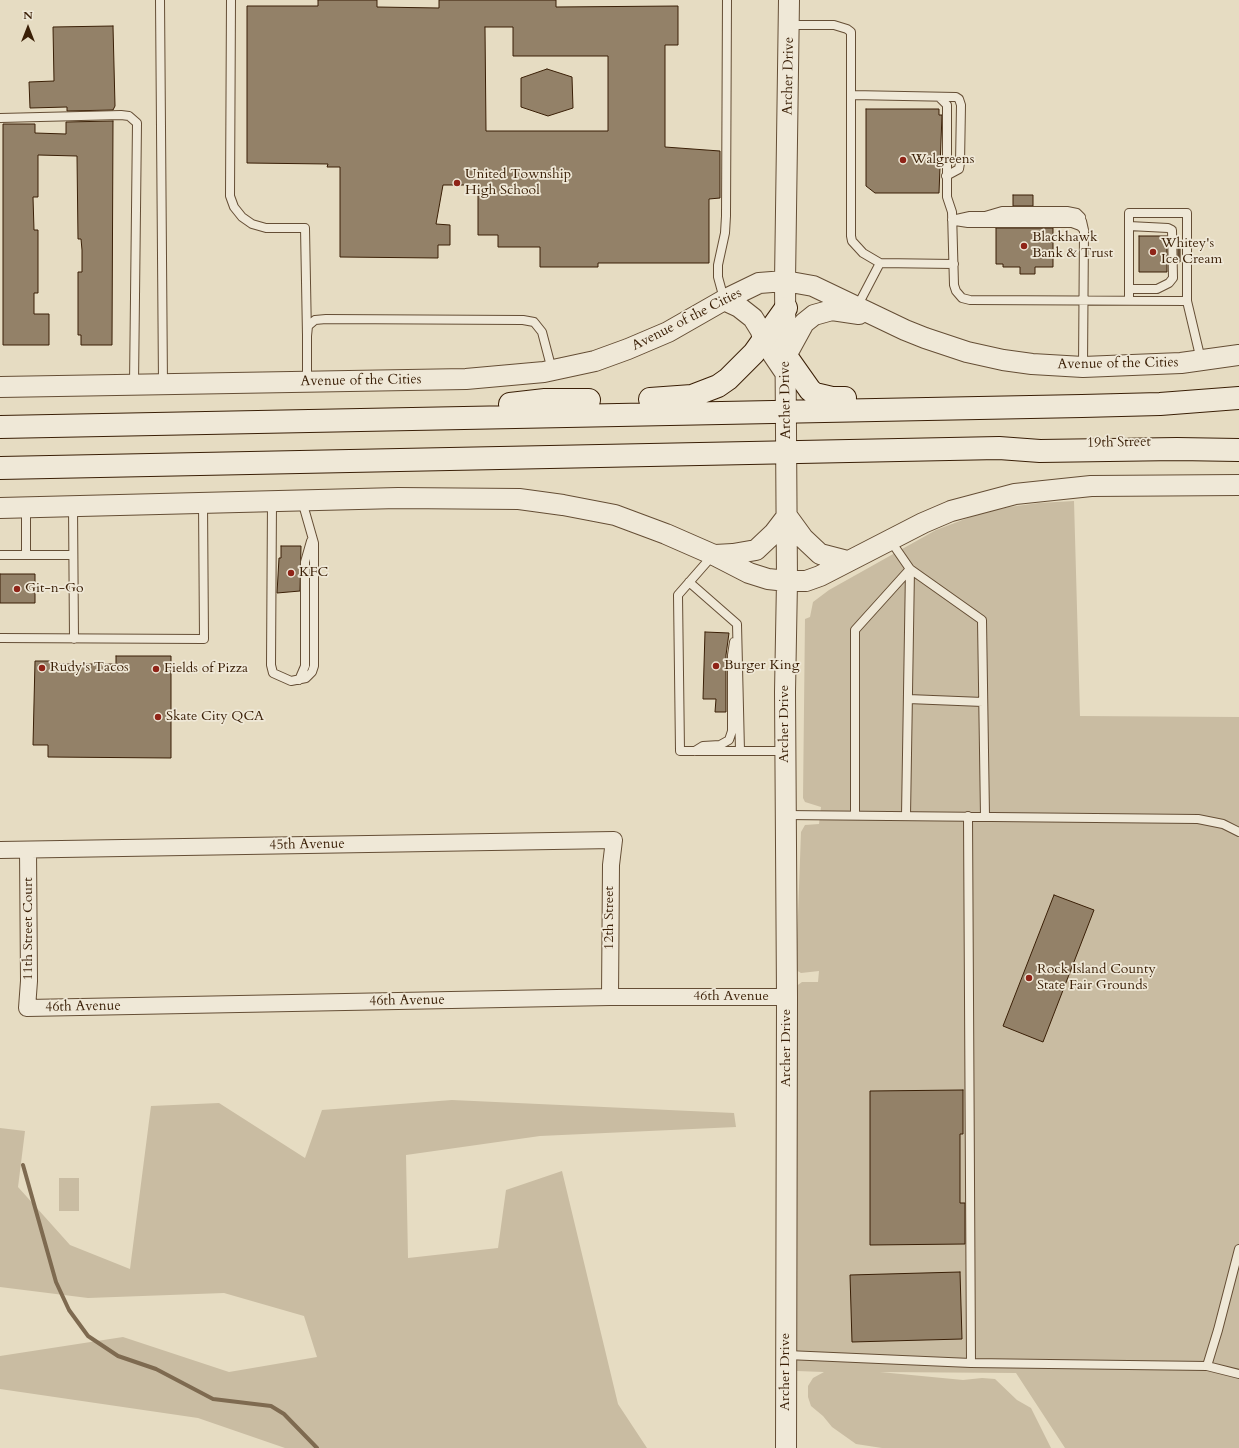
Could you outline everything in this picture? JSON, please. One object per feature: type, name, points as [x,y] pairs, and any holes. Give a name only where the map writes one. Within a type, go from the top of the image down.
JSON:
[{"type":"main road","points":[[389,420],[524,402],[656,399],[692,396],[718,386],[746,364],[786,308]]},
{"type":"main road","points":[[786,365],[815,394],[832,398],[1007,396],[1133,404]]},
{"type":"main road","points":[[0,427],[1133,404],[1239,398]]},
{"type":"main road","name":"19th Street","points":[[999,448],[1045,444],[1239,440]]},
{"type":"main road","points":[[0,468],[999,448],[1040,451],[1177,449],[1239,450]]},
{"type":"main road","points":[[495,458],[746,453]]},
{"type":"street","name":"Archer Drive","points":[[786,1448],[787,997],[785,751],[787,581],[786,281],[790,25],[789,0]]},
{"type":"street","name":"Avenue of the Cities","points":[[0,387],[466,379],[552,370],[595,361],[628,349],[668,332],[724,300],[760,283],[786,281],[813,286],[905,330],[967,352],[1032,364],[1083,367],[1201,360],[1239,355]]},
{"type":"street","points":[[724,300],[738,307],[753,318],[761,331],[763,340],[786,365],[804,323],[814,315],[822,312],[842,310],[879,318]]},
{"type":"street","points":[[0,508],[398,498],[520,499],[616,515],[637,522],[714,555],[749,573],[768,579],[806,581],[820,576],[846,561],[951,511],[1015,494],[1091,486],[1239,484]]},
{"type":"street","points":[[714,555],[733,554],[756,550],[774,533],[787,516],[803,538],[820,554],[846,561]]},
{"type":"street","name":"45th Avenue","points":[[0,850],[614,840]]},
{"type":"street","name":"12th Street","points":[[610,997],[611,865],[614,840]]},
{"type":"street","name":"11th Street Court","points":[[27,1008],[29,981],[28,850]]},
{"type":"street","name":"46th Avenue","points":[[27,1008],[610,997],[787,997]]},
{"type":"lane","points":[[160,0],[163,384]]},
{"type":"lane","points":[[231,0],[230,196],[234,207],[242,217],[252,224],[266,228],[305,228],[307,382]]},
{"type":"lane","points":[[724,300],[718,276],[718,265],[725,233],[726,216],[727,0]]},
{"type":"lane","points":[[790,25],[834,25],[847,29],[852,38],[852,241],[863,253],[880,263],[954,264]]},
{"type":"lane","points":[[852,95],[956,97],[959,99],[961,105],[959,169],[946,176]]},
{"type":"lane","points":[[938,97],[946,105],[946,176],[947,197],[952,220],[954,285],[956,291],[962,298],[970,300],[1187,301]]},
{"type":"lane","points":[[0,118],[121,115],[129,116],[137,123],[134,385]]},
{"type":"lane","points":[[952,220],[1002,211],[1067,211],[1077,213],[1081,218],[1084,230],[1083,367]]},
{"type":"lane","points":[[1129,300],[1129,213],[1187,213],[1187,301],[1201,360]]},
{"type":"lane","points":[[988,223],[1005,217],[1081,218]]},
{"type":"lane","points":[[952,220],[968,223],[1072,223],[1080,226],[1084,230]]},
{"type":"lane","points":[[1129,226],[1168,228],[1172,230],[1173,278],[1169,283],[1157,289],[1129,289]]},
{"type":"lane","points":[[857,307],[880,263]]},
{"type":"lane","points":[[307,336],[308,326],[315,320],[326,319],[523,320],[534,322],[542,332],[552,370]]},
{"type":"lane","points":[[272,501],[271,665],[272,673],[287,681],[306,678],[312,672],[314,666],[314,543],[302,500]]},
{"type":"lane","points":[[0,638],[204,639],[203,503]]},
{"type":"lane","points":[[73,506],[74,639]]},
{"type":"lane","points":[[26,508],[26,555]]},
{"type":"lane","points":[[890,540],[910,568],[982,620],[985,816]]},
{"type":"lane","points":[[0,555],[73,555]]},
{"type":"lane","points":[[714,555],[678,595],[680,751],[785,751]]},
{"type":"lane","points":[[906,816],[910,568]]},
{"type":"lane","points":[[855,815],[855,630],[910,568]]},
{"type":"lane","points":[[689,582],[738,624],[740,751]]},
{"type":"lane","points":[[694,751],[703,746],[720,745],[729,740],[732,731],[732,655],[738,624]]},
{"type":"lane","points":[[908,699],[983,702]]},
{"type":"lane","points":[[786,814],[1198,819],[1224,824],[1239,832]]},
{"type":"lane","points":[[968,816],[971,1362]]},
{"type":"lane","points":[[1207,1366],[1239,1249]]},
{"type":"lane","points":[[786,1355],[971,1362],[1207,1366],[1239,1374]]},
{"type":"shaded area","name":"Rock Island County State Fair Grounds","points":[[1074,501],[1080,716],[1239,717],[1239,1448],[1065,1448],[1016,1373],[880,1372],[963,1380],[982,1378],[995,1379],[1017,1400],[1031,1408],[1051,1448],[882,1448],[856,1444],[832,1427],[823,1416],[811,1406],[808,1397],[808,1386],[813,1378],[824,1372],[797,1371],[795,987],[802,982],[818,982],[819,971],[801,973],[796,970],[801,832],[805,825],[819,824],[821,807],[805,802],[803,798],[805,619],[810,617],[813,602],[829,590],[936,530],[981,513],[1009,507],[1039,503]]},
{"type":"shaded area","points":[[452,1100],[734,1113],[736,1127],[540,1136],[406,1155],[408,1258],[498,1248],[506,1190],[562,1171],[618,1404],[647,1448],[285,1448],[198,1418],[0,1389],[0,1356],[123,1337],[229,1372],[317,1357],[304,1316],[224,1293],[88,1298],[0,1287],[0,1128],[25,1131],[18,1187],[70,1245],[130,1269],[151,1106],[219,1103],[305,1158],[322,1110]]},
{"type":"shaded area","points":[[59,1178],[79,1178],[79,1211],[59,1211]]},
{"type":"building","points":[[318,0],[377,0],[377,7],[439,8],[439,0],[556,0],[556,7],[678,6],[678,45],[665,45],[665,147],[720,151],[720,198],[709,199],[709,263],[598,263],[598,267],[540,267],[540,247],[498,247],[498,235],[478,235],[478,185],[443,185],[436,224],[450,225],[450,245],[438,245],[438,258],[340,257],[340,167],[327,167],[328,164],[247,163],[247,6],[318,6]],"holes":[[[485,27],[513,27],[513,56],[608,56],[608,131],[486,131]]]},
{"type":"building","points":[[113,26],[115,106],[113,110],[67,111],[67,107],[30,108],[29,82],[54,81],[53,27]]},
{"type":"building","points":[[547,69],[572,77],[573,108],[548,116],[521,107],[521,78]]},
{"type":"building","name":"Walgreens","points":[[866,109],[939,109],[939,115],[942,115],[939,193],[875,193],[866,186]]},
{"type":"building","points":[[113,121],[112,345],[81,345],[81,335],[78,335],[78,272],[82,272],[82,250],[81,239],[78,239],[77,156],[38,155],[38,197],[33,197],[34,230],[38,230],[38,293],[34,293],[34,314],[49,314],[49,345],[3,345],[3,124],[35,124],[35,133],[66,134],[66,122]]},
{"type":"building","points":[[1013,195],[1033,195],[1033,206],[1013,206]]},
{"type":"building","name":"Blackhawk Bank & Trust","points":[[996,228],[1053,228],[1053,267],[1035,267],[1035,274],[1020,274],[1020,267],[1003,267],[1003,264],[996,264]]},
{"type":"building","name":"Whitey's Ice Cream","points":[[1139,236],[1167,236],[1167,272],[1139,272]]},
{"type":"building","points":[[1178,241],[1180,241],[1180,262],[1178,262]]},
{"type":"building","name":"KFC","points":[[281,546],[301,546],[300,591],[277,593]]},
{"type":"building","name":"Git-n-Go","points":[[0,574],[35,574],[35,603],[0,603]]},
{"type":"building","name":"Burger King","points":[[705,632],[729,633],[726,655],[726,712],[715,712],[716,699],[703,699]]},
{"type":"building","points":[[116,656],[171,656],[171,758],[48,757],[48,745],[33,745],[35,661],[50,661],[50,664],[116,664]]},
{"type":"building","points":[[1054,895],[1094,910],[1043,1042],[1003,1026]]},
{"type":"building","points":[[963,1090],[963,1134],[960,1134],[960,1203],[965,1203],[965,1244],[870,1245],[870,1091]]},
{"type":"building","points":[[960,1272],[962,1339],[852,1342],[850,1275]]},
{"type":"waterway","points":[[23,1165],[56,1282],[69,1310],[88,1336],[118,1356],[156,1369],[213,1399],[271,1406],[284,1414],[317,1448]]},
{"type":"place","name":"Walgreens","points":[[903,160]]},
{"type":"place","name":"United Township High School","points":[[457,183]]},
{"type":"place","name":"Blackhawk Bank & Trust","points":[[1024,246]]},
{"type":"place","name":"Whitey's Ice Cream","points":[[1153,252]]},
{"type":"place","name":"KFC","points":[[291,573]]},
{"type":"place","name":"Git-n-Go","points":[[17,589]]},
{"type":"place","name":"Burger King","points":[[716,666]]},
{"type":"place","name":"Rudy's Tacos","points":[[42,668]]},
{"type":"place","name":"Fields of Pizza","points":[[156,669]]},
{"type":"place","name":"Skate City QCA","points":[[158,717]]},
{"type":"place","name":"Rock Island County State Fair Grounds","points":[[1029,978]]}]
